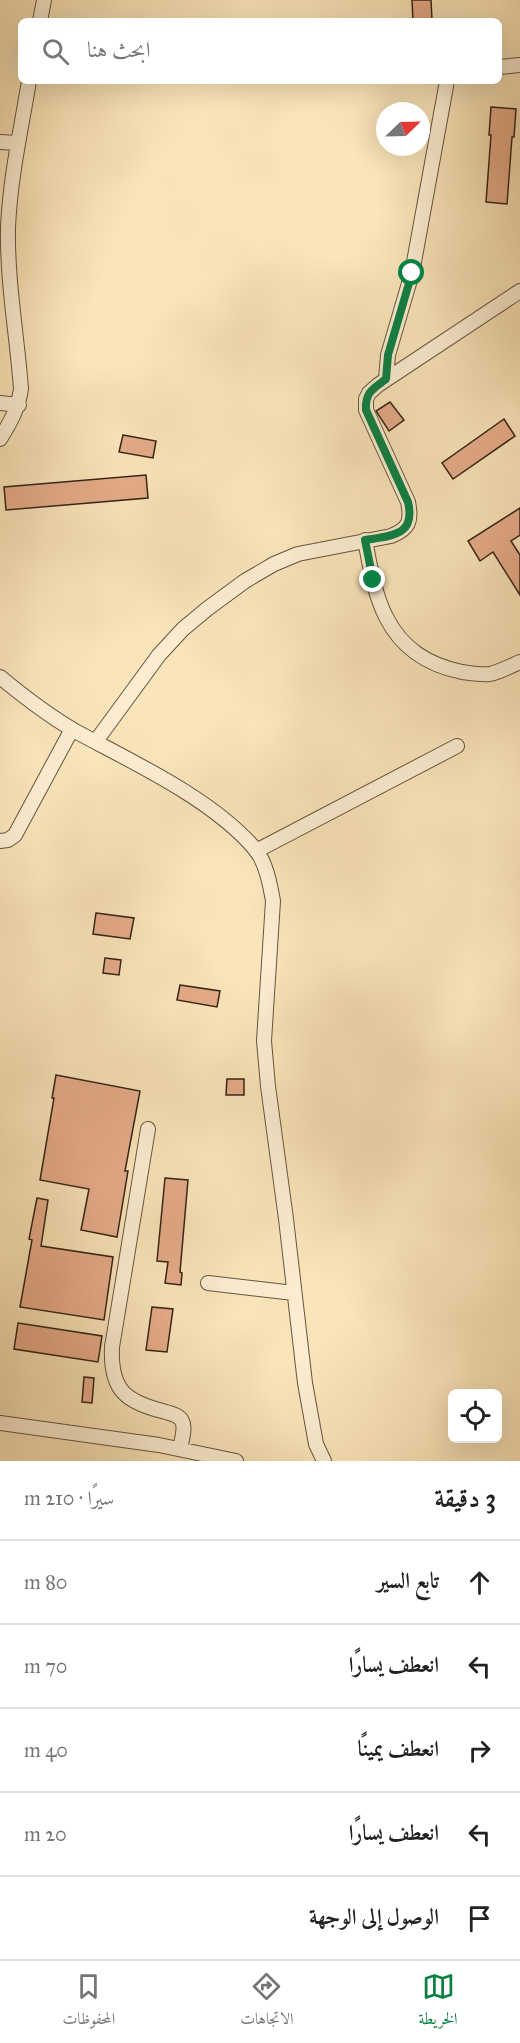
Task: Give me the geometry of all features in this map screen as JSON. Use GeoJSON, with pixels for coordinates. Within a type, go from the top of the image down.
{"type":"FeatureCollection","features":[{"type":"Feature","properties":{"kind":"street"},"geometry":{"type":"LineString","coordinates":[[41,18],[44,0]]}},
{"type":"Feature","properties":{"kind":"street"},"geometry":{"type":"LineString","coordinates":[[502,67],[520,65]]}},
{"type":"Feature","properties":{"kind":"street"},"geometry":{"type":"LineString","coordinates":[[0,439],[19,405],[21,389],[20,370],[4,275],[10,188],[28,84]]}},
{"type":"Feature","properties":{"kind":"street"},"geometry":{"type":"LineString","coordinates":[[386,379],[388,355],[412,273],[446,84]]}},
{"type":"Feature","properties":{"kind":"street"},"geometry":{"type":"LineString","coordinates":[[0,142],[18,143]]}},
{"type":"Feature","properties":{"kind":"street"},"geometry":{"type":"LineString","coordinates":[[96,741],[159,655],[183,629],[257,572],[298,554],[390,536],[401,532],[407,526],[411,514],[408,502],[366,410],[366,399],[369,393],[386,379],[431,352],[520,291]]}},
{"type":"Feature","properties":{"kind":"street"},"geometry":{"type":"LineString","coordinates":[[0,403],[19,405]]}},
{"type":"Feature","properties":{"kind":"street"},"geometry":{"type":"LineString","coordinates":[[365,540],[373,580],[385,615],[394,633],[408,648],[426,661],[467,673],[489,674],[520,662]]}},
{"type":"Feature","properties":{"kind":"street"},"geometry":{"type":"LineString","coordinates":[[0,677],[72,729],[185,792],[226,821],[256,850],[270,881],[273,901],[264,1041],[268,1086],[312,1425],[316,1444],[324,1461]]}},
{"type":"Feature","properties":{"kind":"street"},"geometry":{"type":"LineString","coordinates":[[0,841],[8,840],[15,835],[72,729]]}},
{"type":"Feature","properties":{"kind":"street"},"geometry":{"type":"LineString","coordinates":[[256,850],[458,746]]}},
{"type":"Feature","properties":{"kind":"street"},"geometry":{"type":"LineString","coordinates":[[148,1129],[112,1347],[111,1367],[115,1380],[129,1397],[144,1406],[176,1415],[181,1419],[184,1426],[180,1449]]}},
{"type":"Feature","properties":{"kind":"street"},"geometry":{"type":"LineString","coordinates":[[208,1283],[294,1293]]}},
{"type":"Feature","properties":{"kind":"street"},"geometry":{"type":"LineString","coordinates":[[0,1423],[180,1449],[236,1461]]}},
{"type":"Feature","properties":{"kind":"building"},"geometry":{"type":"Polygon","coordinates":[[[412,0],[431,0],[432,18],[413,18],[412,0]]]}},
{"type":"Feature","properties":{"kind":"building"},"geometry":{"type":"Polygon","coordinates":[[[491,107],[516,109],[507,204],[486,202],[491,107]]]}},
{"type":"Feature","properties":{"kind":"building"},"geometry":{"type":"Polygon","coordinates":[[[390,402],[404,420],[389,431],[376,411],[390,402]]]}},
{"type":"Feature","properties":{"kind":"building"},"geometry":{"type":"Polygon","coordinates":[[[504,419],[515,436],[453,479],[442,463],[504,419]]]}},
{"type":"Feature","properties":{"kind":"building"},"geometry":{"type":"Polygon","coordinates":[[[123,435],[156,441],[153,458],[119,452],[123,435]]]}},
{"type":"Feature","properties":{"kind":"building"},"geometry":{"type":"Polygon","coordinates":[[[146,475],[148,498],[6,510],[4,487],[146,475]]]}},
{"type":"Feature","properties":{"kind":"building"},"geometry":{"type":"Polygon","coordinates":[[[520,508],[520,535],[511,541],[520,555],[520,595],[493,552],[480,561],[468,541],[520,508]]]}},
{"type":"Feature","properties":{"kind":"building"},"geometry":{"type":"Polygon","coordinates":[[[96,913],[134,918],[130,939],[93,934],[96,913]]]}},
{"type":"Feature","properties":{"kind":"building"},"geometry":{"type":"Polygon","coordinates":[[[105,958],[121,960],[119,975],[103,973],[105,958]]]}},
{"type":"Feature","properties":{"kind":"building"},"geometry":{"type":"Polygon","coordinates":[[[180,985],[220,991],[217,1007],[177,1000],[180,985]]]}},
{"type":"Feature","properties":{"kind":"building"},"geometry":{"type":"Polygon","coordinates":[[[56,1075],[140,1091],[125,1171],[128,1171],[117,1237],[81,1230],[89,1189],[40,1180],[56,1075]]]}},
{"type":"Feature","properties":{"kind":"building"},"geometry":{"type":"Polygon","coordinates":[[[227,1079],[244,1079],[244,1095],[226,1095],[227,1079]]]}},
{"type":"Feature","properties":{"kind":"building"},"geometry":{"type":"Polygon","coordinates":[[[165,1178],[188,1180],[180,1272],[182,1273],[181,1285],[165,1283],[168,1262],[157,1261],[165,1178]]]}},
{"type":"Feature","properties":{"kind":"building"},"geometry":{"type":"Polygon","coordinates":[[[37,1198],[48,1200],[41,1246],[113,1257],[104,1320],[20,1307],[37,1198]]]}},
{"type":"Feature","properties":{"kind":"building"},"geometry":{"type":"Polygon","coordinates":[[[152,1307],[173,1309],[167,1352],[146,1350],[152,1307]]]}},
{"type":"Feature","properties":{"kind":"building"},"geometry":{"type":"Polygon","coordinates":[[[18,1323],[102,1336],[98,1362],[14,1349],[18,1323]]]}},
{"type":"Feature","properties":{"kind":"building"},"geometry":{"type":"Polygon","coordinates":[[[84,1377],[94,1378],[92,1403],[82,1402],[84,1377]]]}},
{"type":"Feature","properties":{"kind":"route"},"geometry":{"type":"LineString","coordinates":[[373,580],[365,540],[401,532],[407,526],[411,514],[408,502],[366,410],[366,399],[369,393],[386,379],[388,355],[412,273]]}}]}
